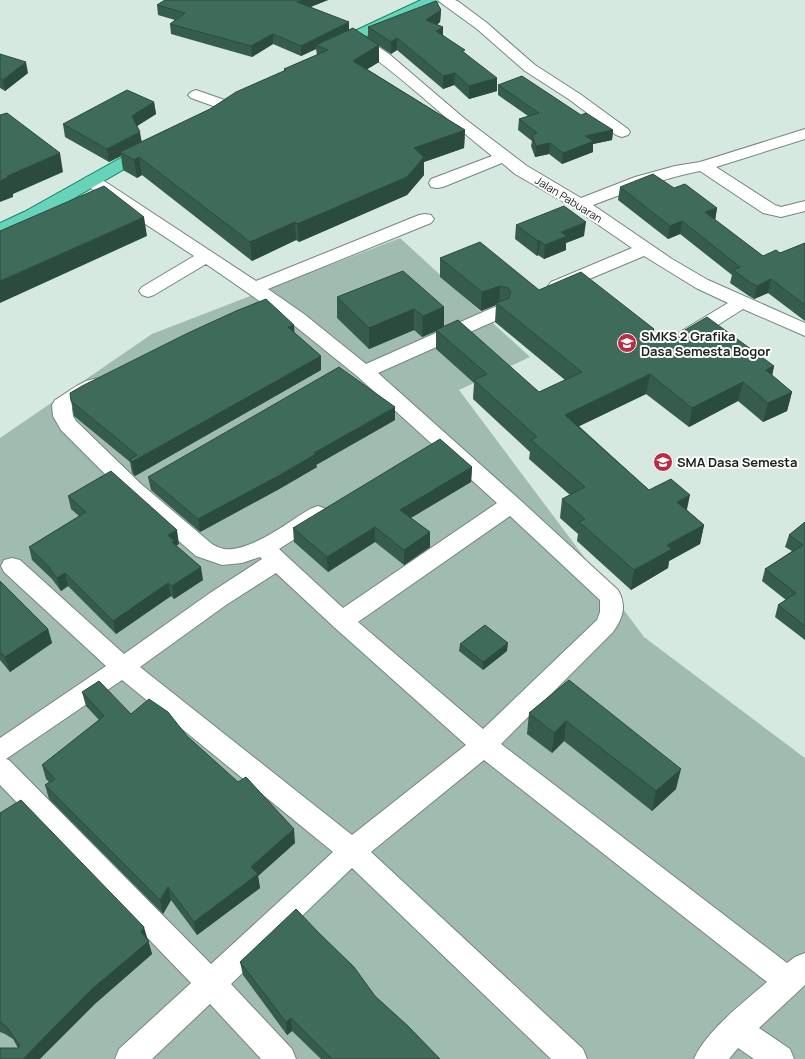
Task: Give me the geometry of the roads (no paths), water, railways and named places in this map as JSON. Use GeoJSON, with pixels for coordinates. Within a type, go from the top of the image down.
{"type":"FeatureCollection","features":[{"type":"Feature","properties":{"kind":"main road"},"geometry":{"type":"LineString","coordinates":[[320,54],[432,0]]}},
{"type":"Feature","properties":{"kind":"main road"},"geometry":{"type":"LineString","coordinates":[[212,118],[236,104]]}},
{"type":"Feature","properties":{"kind":"main road"},"geometry":{"type":"LineString","coordinates":[[0,229],[30,216],[128,159],[162,142]]}},
{"type":"Feature","properties":{"kind":"street"},"geometry":{"type":"LineString","coordinates":[[444,0],[454,5],[482,26],[530,68],[575,97],[622,132]]}},
{"type":"Feature","properties":{"kind":"street","name":"Jalan Pabuaran"},"geometry":{"type":"LineString","coordinates":[[353,37],[384,57],[459,122],[521,170],[580,204],[645,249],[702,284],[805,330]]}},
{"type":"Feature","properties":{"kind":"street"},"geometry":{"type":"LineString","coordinates":[[196,95],[236,104]]}},
{"type":"Feature","properties":{"kind":"street"},"geometry":{"type":"LineString","coordinates":[[580,204],[640,181],[675,171],[703,166],[805,134]]}},
{"type":"Feature","properties":{"kind":"street"},"geometry":{"type":"LineString","coordinates":[[437,183],[503,157]]}},
{"type":"Feature","properties":{"kind":"street"},"geometry":{"type":"LineString","coordinates":[[703,166],[769,209],[781,212],[805,206]]}},
{"type":"Feature","properties":{"kind":"street"},"geometry":{"type":"LineString","coordinates":[[92,181],[207,256],[297,318],[358,367],[433,444],[511,504],[610,596],[614,609],[610,620],[605,626],[484,745],[352,851],[212,984],[130,1059]]}},
{"type":"Feature","properties":{"kind":"street"},"geometry":{"type":"LineString","coordinates":[[254,288],[425,219]]}},
{"type":"Feature","properties":{"kind":"street"},"geometry":{"type":"LineString","coordinates":[[557,286],[645,249]]}},
{"type":"Feature","properties":{"kind":"street"},"geometry":{"type":"LineString","coordinates":[[148,291],[207,256]]}},
{"type":"Feature","properties":{"kind":"street"},"geometry":{"type":"LineString","coordinates":[[670,346],[742,302]]}},
{"type":"Feature","properties":{"kind":"street"},"geometry":{"type":"LineString","coordinates":[[252,311],[274,303]]}},
{"type":"Feature","properties":{"kind":"street"},"geometry":{"type":"LineString","coordinates":[[332,374],[358,367],[499,312]]}},
{"type":"Feature","properties":{"kind":"street"},"geometry":{"type":"LineString","coordinates":[[112,376],[78,394],[62,405],[63,416],[68,424],[133,489],[204,550],[222,557],[271,554],[342,621],[484,745],[796,973],[736,1029],[709,1059]]}},
{"type":"Feature","properties":{"kind":"street"},"geometry":{"type":"LineString","coordinates":[[133,489],[153,478]]}},
{"type":"Feature","properties":{"kind":"street"},"geometry":{"type":"LineString","coordinates":[[0,751],[123,667],[218,599],[271,554],[337,502]]}},
{"type":"Feature","properties":{"kind":"street"},"geometry":{"type":"LineString","coordinates":[[342,621],[511,504]]}},
{"type":"Feature","properties":{"kind":"street"},"geometry":{"type":"LineString","coordinates":[[12,566],[123,667],[352,851],[572,1059]]}},
{"type":"Feature","properties":{"kind":"street"},"geometry":{"type":"LineString","coordinates":[[0,768],[212,984],[281,1059]]}},
{"type":"Feature","properties":{"kind":"street"},"geometry":{"type":"LineString","coordinates":[[736,1029],[779,1059]]}},
{"type":"Feature","properties":{"kind":"place","name":"SMKS 2 Grafika Dasa Semesta Bogor"},"geometry":{"type":"Point","coordinates":[627,343]}},
{"type":"Feature","properties":{"kind":"place","name":"SMA Dasa Semesta"},"geometry":{"type":"Point","coordinates":[663,462]}}]}
